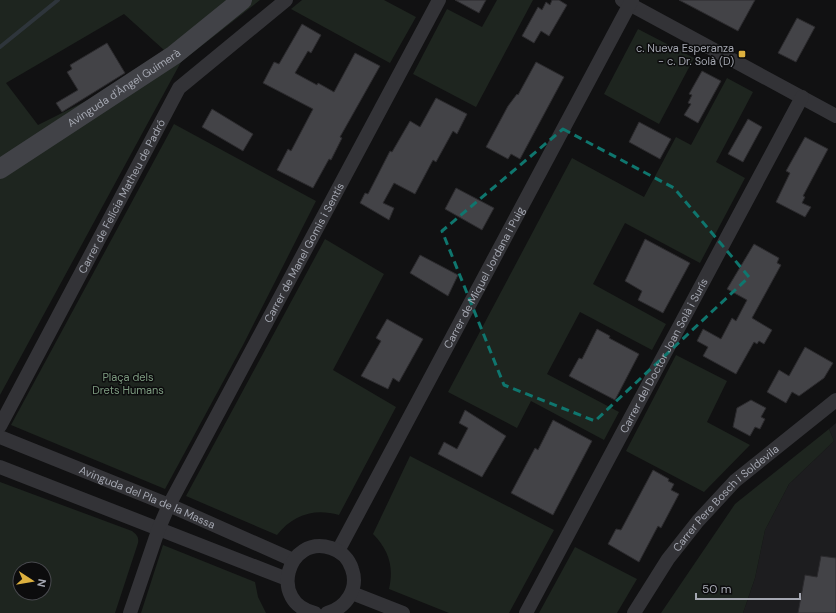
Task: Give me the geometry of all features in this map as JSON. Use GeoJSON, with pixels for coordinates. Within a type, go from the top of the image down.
{"type":"FeatureCollection","features":[{"type":"Feature","properties":{"kind":"street","name":"Avinguda d'Àngel Guimerà"},"geometry":{"type":"LineString","coordinates":[[0,168],[174,55],[242,0]]}},
{"type":"Feature","properties":{"kind":"street","name":"Carrer de Felícia Matheu de Padró"},"geometry":{"type":"LineString","coordinates":[[0,426],[179,88],[286,0]]}},
{"type":"Feature","properties":{"kind":"street","name":"Carrer de Manel Gomis i Sentís"},"geometry":{"type":"LineString","coordinates":[[130,613],[159,528],[170,505],[439,0]]}},
{"type":"Feature","properties":{"kind":"street"},"geometry":{"type":"LineString","coordinates":[[628,1],[836,116]]}},
{"type":"Feature","properties":{"kind":"street","name":"Carrer de Miquel Jordana i Puig"},"geometry":{"type":"LineString","coordinates":[[338,551],[628,1]]}},
{"type":"Feature","properties":{"kind":"street","name":"Carrer del Doctor Joan Solà i Surís"},"geometry":{"type":"LineString","coordinates":[[526,613],[802,97]]}},
{"type":"Feature","properties":{"kind":"street","name":"Carrer Pere Bosch i Soldevila"},"geometry":{"type":"LineString","coordinates":[[634,613],[668,559],[698,521],[735,481],[836,400]]}},
{"type":"Feature","properties":{"kind":"street","name":"Avinguda del Pla de la Massa"},"geometry":{"type":"LineString","coordinates":[[0,437],[170,505],[294,560]]}},
{"type":"Feature","properties":{"kind":"street","name":"Avinguda del Pla de la Massa"},"geometry":{"type":"LineString","coordinates":[[0,467],[287,579]]}},
{"type":"Feature","properties":{"kind":"street"},"geometry":{"type":"LineString","coordinates":[[309,612],[298,605],[292,598],[287,579],[289,569],[294,560],[305,550],[314,547],[329,547],[338,551],[347,559],[352,569],[354,581],[352,593],[349,599],[339,608],[327,613]]}},
{"type":"Feature","properties":{"kind":"street"},"geometry":{"type":"LineString","coordinates":[[352,593],[403,613]]}},
{"type":"Feature","properties":{"kind":"highlighted area"},"geometry":{"type":"Polygon","coordinates":[[[563,129],[674,188],[749,277],[595,421],[504,385],[442,231],[563,129]]]}},
{"type":"Feature","properties":{"kind":"shaded area"},"geometry":{"type":"Polygon","coordinates":[[[836,423],[836,613],[743,613],[755,578],[765,530],[789,484],[834,441],[829,429],[836,423]]]}},
{"type":"Feature","properties":{"kind":"green space"},"geometry":{"type":"Polygon","coordinates":[[[0,0],[260,0],[181,62],[0,395],[0,0]],[[124,14],[6,83],[38,125],[90,99],[164,50],[124,14]]]}},
{"type":"Feature","properties":{"kind":"green space"},"geometry":{"type":"Polygon","coordinates":[[[302,0],[384,0],[416,17],[390,63],[291,9],[302,0]]]}},
{"type":"Feature","properties":{"kind":"green space"},"geometry":{"type":"Polygon","coordinates":[[[497,0],[533,0],[476,107],[413,74],[447,9],[482,27],[497,0]]]}},
{"type":"Feature","properties":{"kind":"green space"},"geometry":{"type":"Polygon","coordinates":[[[638,29],[694,58],[659,124],[604,94],[638,29]]]}},
{"type":"Feature","properties":{"kind":"green space"},"geometry":{"type":"Polygon","coordinates":[[[727,78],[753,92],[716,162],[745,178],[700,263],[625,223],[593,284],[666,324],[652,350],[580,312],[547,374],[619,412],[604,440],[531,401],[517,428],[448,392],[572,158],[644,197],[676,137],[691,145],[727,78]]]}},
{"type":"Feature","properties":{"kind":"green space","name":"Plaça dels Drets Humans"},"geometry":{"type":"Polygon","coordinates":[[[174,124],[316,201],[243,345],[165,489],[11,425],[174,124]]]}},
{"type":"Feature","properties":{"kind":"green space"},"geometry":{"type":"Polygon","coordinates":[[[325,239],[384,274],[333,370],[396,407],[339,515],[321,512],[305,515],[290,522],[277,535],[186,496],[325,239]]]}},
{"type":"Feature","properties":{"kind":"green space"},"geometry":{"type":"Polygon","coordinates":[[[676,355],[727,381],[707,422],[750,445],[704,492],[626,451],[676,355]]]}},
{"type":"Feature","properties":{"kind":"green space"},"geometry":{"type":"Polygon","coordinates":[[[829,429],[834,441],[789,484],[765,530],[755,578],[743,613],[661,613],[735,504],[829,429]]]}},
{"type":"Feature","properties":{"kind":"green space"},"geometry":{"type":"Polygon","coordinates":[[[410,456],[554,530],[509,613],[449,613],[389,589],[391,573],[389,559],[383,546],[373,534],[410,456]]]}},
{"type":"Feature","properties":{"kind":"green space"},"geometry":{"type":"Polygon","coordinates":[[[0,482],[132,531],[137,536],[138,543],[115,613],[0,613],[0,482]]]}},
{"type":"Feature","properties":{"kind":"green space"},"geometry":{"type":"Polygon","coordinates":[[[163,545],[255,582],[258,597],[266,613],[141,613],[163,545]]]}},
{"type":"Feature","properties":{"kind":"green space"},"geometry":{"type":"Polygon","coordinates":[[[575,547],[637,579],[617,613],[539,613],[575,547]]]}},
{"type":"Feature","properties":{"kind":"building"},"geometry":{"type":"Polygon","coordinates":[[[455,0],[486,0],[479,13],[455,0]]]}},
{"type":"Feature","properties":{"kind":"building"},"geometry":{"type":"Polygon","coordinates":[[[552,0],[559,0],[567,5],[549,36],[541,31],[534,43],[522,36],[538,7],[542,10],[546,2],[550,5],[552,0]]]}},
{"type":"Feature","properties":{"kind":"building"},"geometry":{"type":"Polygon","coordinates":[[[679,0],[755,0],[738,31],[679,0]]]}},
{"type":"Feature","properties":{"kind":"building"},"geometry":{"type":"Polygon","coordinates":[[[797,18],[815,27],[796,62],[778,53],[797,18]]]}},
{"type":"Feature","properties":{"kind":"building"},"geometry":{"type":"Polygon","coordinates":[[[302,24],[321,35],[311,53],[308,51],[295,73],[317,85],[318,83],[334,92],[355,53],[380,66],[340,137],[342,138],[331,160],[329,159],[313,188],[277,170],[288,149],[291,151],[313,109],[263,83],[274,62],[279,64],[302,24]]]}},
{"type":"Feature","properties":{"kind":"building"},"geometry":{"type":"Polygon","coordinates":[[[107,43],[125,73],[62,112],[56,103],[78,90],[67,72],[72,69],[70,65],[107,43]]]}},
{"type":"Feature","properties":{"kind":"building"},"geometry":{"type":"Polygon","coordinates":[[[536,62],[564,77],[520,159],[511,154],[508,159],[486,147],[508,106],[517,94],[518,95],[536,62]]]}},
{"type":"Feature","properties":{"kind":"building"},"geometry":{"type":"Polygon","coordinates":[[[702,71],[721,81],[698,123],[684,115],[691,104],[688,103],[692,95],[689,94],[702,71]]]}},
{"type":"Feature","properties":{"kind":"building"},"geometry":{"type":"Polygon","coordinates":[[[436,98],[467,114],[457,134],[453,131],[436,162],[433,160],[415,194],[394,183],[383,203],[394,208],[389,220],[360,203],[365,193],[368,194],[390,151],[392,152],[410,121],[420,127],[436,98]]]}},
{"type":"Feature","properties":{"kind":"building"},"geometry":{"type":"Polygon","coordinates":[[[212,109],[253,134],[243,151],[202,127],[212,109]]]}},
{"type":"Feature","properties":{"kind":"building"},"geometry":{"type":"Polygon","coordinates":[[[748,119],[762,127],[743,162],[728,154],[748,119]]]}},
{"type":"Feature","properties":{"kind":"building"},"geometry":{"type":"Polygon","coordinates":[[[639,122],[671,139],[660,159],[629,142],[639,122]]]}},
{"type":"Feature","properties":{"kind":"building"},"geometry":{"type":"Polygon","coordinates":[[[805,137],[828,149],[803,196],[805,197],[802,203],[811,207],[805,217],[776,202],[790,173],[786,171],[805,137]]]}},
{"type":"Feature","properties":{"kind":"building"},"geometry":{"type":"Polygon","coordinates":[[[456,188],[494,208],[482,230],[445,209],[456,188]]]}},
{"type":"Feature","properties":{"kind":"building"},"geometry":{"type":"Polygon","coordinates":[[[645,239],[690,263],[663,313],[638,300],[642,291],[625,281],[645,239]]]}},
{"type":"Feature","properties":{"kind":"building"},"geometry":{"type":"Polygon","coordinates":[[[754,244],[779,258],[777,263],[781,265],[752,318],[772,330],[764,344],[759,341],[757,344],[754,342],[736,374],[703,356],[708,347],[697,341],[703,329],[721,339],[732,318],[736,321],[747,300],[727,289],[754,244]]]}},
{"type":"Feature","properties":{"kind":"building"},"geometry":{"type":"Polygon","coordinates":[[[420,255],[458,275],[448,296],[410,273],[420,255]]]}},
{"type":"Feature","properties":{"kind":"building"},"geometry":{"type":"Polygon","coordinates":[[[387,319],[423,339],[399,382],[393,378],[388,389],[361,376],[381,341],[376,338],[387,319]]]}},
{"type":"Feature","properties":{"kind":"building"},"geometry":{"type":"Polygon","coordinates":[[[597,329],[610,336],[609,338],[639,354],[615,400],[569,376],[579,358],[582,359],[597,329]]]}},
{"type":"Feature","properties":{"kind":"building"},"geometry":{"type":"Polygon","coordinates":[[[805,347],[833,363],[824,378],[799,396],[792,392],[786,403],[767,392],[779,370],[789,376],[805,347]]]}},
{"type":"Feature","properties":{"kind":"building"},"geometry":{"type":"Polygon","coordinates":[[[751,400],[766,408],[761,417],[765,419],[760,429],[755,427],[750,436],[733,427],[737,408],[751,400]]]}},
{"type":"Feature","properties":{"kind":"building"},"geometry":{"type":"Polygon","coordinates":[[[465,410],[506,436],[482,477],[438,454],[444,442],[457,449],[468,428],[459,423],[465,410]]]}},
{"type":"Feature","properties":{"kind":"building"},"geometry":{"type":"Polygon","coordinates":[[[553,420],[592,441],[553,515],[511,493],[535,448],[538,450],[553,420]]]}},
{"type":"Feature","properties":{"kind":"building"},"geometry":{"type":"Polygon","coordinates":[[[653,470],[669,479],[668,481],[674,484],[671,490],[679,494],[661,528],[658,526],[639,562],[608,544],[616,529],[621,530],[653,470]]]}},
{"type":"Feature","properties":{"kind":"building"},"geometry":{"type":"Polygon","coordinates":[[[821,556],[836,558],[836,613],[798,613],[805,575],[817,577],[821,556]]]}},
{"type":"Feature","properties":{"kind":"waterway"},"geometry":{"type":"LineString","coordinates":[[0,47],[58,0]]}},
{"type":"Feature","properties":{"kind":"place","name":"c. Nueva Esperanza - c. Dr. Solà (D)"},"geometry":{"type":"Point","coordinates":[742,54]}}]}
